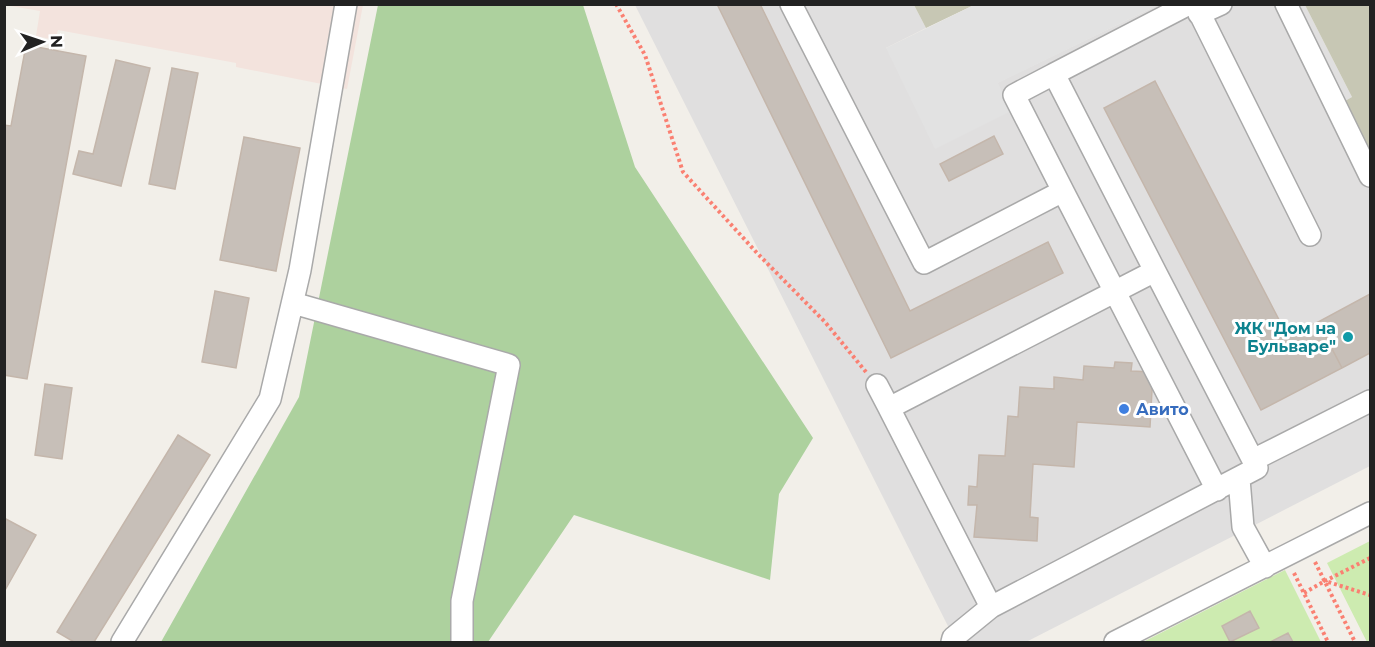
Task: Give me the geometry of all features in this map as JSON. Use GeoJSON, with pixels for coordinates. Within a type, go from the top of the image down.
{"type":"FeatureCollection","features":[{"type":"Feature","properties":{"kind":"street"},"geometry":{"type":"LineString","coordinates":[[122,642],[270,399],[293,303],[346,4]]}},
{"type":"Feature","properties":{"kind":"street"},"geometry":{"type":"LineString","coordinates":[[791,4],[924,263],[1064,191]]}},
{"type":"Feature","properties":{"kind":"street"},"geometry":{"type":"LineString","coordinates":[[1217,490],[1014,95],[1194,8],[1221,4]]}},
{"type":"Feature","properties":{"kind":"street"},"geometry":{"type":"LineString","coordinates":[[1286,4],[1371,176]]}},
{"type":"Feature","properties":{"kind":"street"},"geometry":{"type":"LineString","coordinates":[[1194,8],[1310,235]]}},
{"type":"Feature","properties":{"kind":"street"},"geometry":{"type":"LineString","coordinates":[[952,642],[953,638],[991,607],[1257,468],[1054,74]]}},
{"type":"Feature","properties":{"kind":"street"},"geometry":{"type":"LineString","coordinates":[[889,408],[1155,271]]}},
{"type":"Feature","properties":{"kind":"street"},"geometry":{"type":"LineString","coordinates":[[293,303],[509,365],[462,601],[462,642]]}},
{"type":"Feature","properties":{"kind":"street"},"geometry":{"type":"LineString","coordinates":[[877,385],[991,607]]}},
{"type":"Feature","properties":{"kind":"street"},"geometry":{"type":"LineString","coordinates":[[1253,460],[1371,401]]}},
{"type":"Feature","properties":{"kind":"street"},"geometry":{"type":"LineString","coordinates":[[1239,479],[1243,527],[1265,567]]}},
{"type":"Feature","properties":{"kind":"street"},"geometry":{"type":"LineString","coordinates":[[1114,642],[1307,548],[1371,513]]}},
{"type":"Feature","properties":{"kind":"path"},"geometry":{"type":"LineString","coordinates":[[616,4],[645,55],[683,172],[757,253],[825,322],[877,385]]}},
{"type":"Feature","properties":{"kind":"path"},"geometry":{"type":"LineString","coordinates":[[1307,548],[1355,642]]}},
{"type":"Feature","properties":{"kind":"path"},"geometry":{"type":"LineString","coordinates":[[1286,558],[1328,642]]}},
{"type":"Feature","properties":{"kind":"path"},"geometry":{"type":"LineString","coordinates":[[1304,593],[1371,558]]}},
{"type":"Feature","properties":{"kind":"path"},"geometry":{"type":"LineString","coordinates":[[1324,581],[1371,595]]}},
{"type":"Feature","properties":{"kind":"shaded area"},"geometry":{"type":"Polygon","coordinates":[[[5,5],[363,5],[347,89],[236,67],[236,63],[58,30],[55,40],[36,36],[40,11],[5,5]]]}},
{"type":"Feature","properties":{"kind":"shaded area"},"geometry":{"type":"Polygon","coordinates":[[[635,5],[914,5],[926,28],[886,48],[997,83],[1158,5],[1305,5],[1352,97],[1345,101],[1370,152],[1370,466],[1026,642],[956,642],[635,5]]]}},
{"type":"Feature","properties":{"kind":"shaded area"},"geometry":{"type":"Polygon","coordinates":[[[914,5],[974,5],[926,28],[914,5]]]}},
{"type":"Feature","properties":{"kind":"shaded area"},"geometry":{"type":"Polygon","coordinates":[[[974,5],[1158,5],[998,83],[1011,111],[935,149],[886,48],[974,5]]]}},
{"type":"Feature","properties":{"kind":"shaded area"},"geometry":{"type":"Polygon","coordinates":[[[1305,5],[1370,5],[1370,152],[1345,101],[1352,97],[1305,5]]]}},
{"type":"Feature","properties":{"kind":"green space"},"geometry":{"type":"Polygon","coordinates":[[[378,5],[583,5],[635,167],[813,438],[779,494],[770,580],[574,515],[488,642],[161,642],[299,397],[378,5]]]}},
{"type":"Feature","properties":{"kind":"green space"},"geometry":{"type":"Polygon","coordinates":[[[1370,541],[1370,642],[1367,642],[1327,563],[1370,541]]]}},
{"type":"Feature","properties":{"kind":"green space"},"geometry":{"type":"Polygon","coordinates":[[[1285,570],[1321,642],[1143,642],[1285,570]]]}},
{"type":"Feature","properties":{"kind":"building"},"geometry":{"type":"Polygon","coordinates":[[[717,4],[760,4],[910,311],[1048,242],[1063,273],[891,358],[717,4]]]}},
{"type":"Feature","properties":{"kind":"building"},"geometry":{"type":"Polygon","coordinates":[[[26,45],[86,56],[27,379],[4,375],[4,125],[11,126],[26,45]]]}},
{"type":"Feature","properties":{"kind":"building"},"geometry":{"type":"Polygon","coordinates":[[[116,60],[150,68],[121,186],[73,174],[79,151],[93,154],[116,60]]]}},
{"type":"Feature","properties":{"kind":"building"},"geometry":{"type":"Polygon","coordinates":[[[172,68],[198,73],[175,189],[149,184],[172,68]]]}},
{"type":"Feature","properties":{"kind":"building"},"geometry":{"type":"Polygon","coordinates":[[[1155,81],[1288,337],[1318,322],[1342,368],[1261,410],[1104,108],[1155,81]]]}},
{"type":"Feature","properties":{"kind":"building"},"geometry":{"type":"Polygon","coordinates":[[[994,136],[1003,154],[949,181],[940,164],[994,136]]]}},
{"type":"Feature","properties":{"kind":"building"},"geometry":{"type":"Polygon","coordinates":[[[244,137],[300,148],[276,271],[220,260],[244,137]]]}},
{"type":"Feature","properties":{"kind":"building"},"geometry":{"type":"Polygon","coordinates":[[[215,291],[249,298],[236,368],[202,362],[215,291]]]}},
{"type":"Feature","properties":{"kind":"building","name":"ЖК \"Дом на Бульваре\""},"geometry":{"type":"Polygon","coordinates":[[[1370,294],[1370,353],[1342,368],[1318,322],[1370,294]]]}},
{"type":"Feature","properties":{"kind":"building"},"geometry":{"type":"Polygon","coordinates":[[[1115,362],[1132,363],[1131,371],[1153,372],[1150,427],[1077,422],[1074,467],[1033,464],[1030,517],[1038,518],[1037,541],[974,537],[977,505],[968,505],[969,486],[977,487],[979,455],[1005,456],[1008,416],[1018,417],[1020,387],[1054,389],[1054,377],[1083,380],[1084,366],[1114,368],[1115,362]]]}},
{"type":"Feature","properties":{"kind":"building"},"geometry":{"type":"Polygon","coordinates":[[[45,384],[72,388],[62,459],[35,455],[45,384]]]}},
{"type":"Feature","properties":{"kind":"building"},"geometry":{"type":"Polygon","coordinates":[[[178,435],[210,455],[94,642],[74,642],[57,632],[178,435]]]}},
{"type":"Feature","properties":{"kind":"building"},"geometry":{"type":"Polygon","coordinates":[[[4,518],[36,535],[4,592],[4,518]]]}},
{"type":"Feature","properties":{"kind":"building"},"geometry":{"type":"Polygon","coordinates":[[[1250,611],[1259,628],[1230,642],[1222,626],[1250,611]]]}},
{"type":"Feature","properties":{"kind":"building"},"geometry":{"type":"Polygon","coordinates":[[[1288,633],[1293,642],[1270,642],[1288,633]]]}},
{"type":"Feature","properties":{"kind":"place","name":"ЖК \"Дом на Бульваре\""},"geometry":{"type":"Point","coordinates":[1348,337]}},
{"type":"Feature","properties":{"kind":"place","name":"Авито"},"geometry":{"type":"Point","coordinates":[1124,409]}}]}
